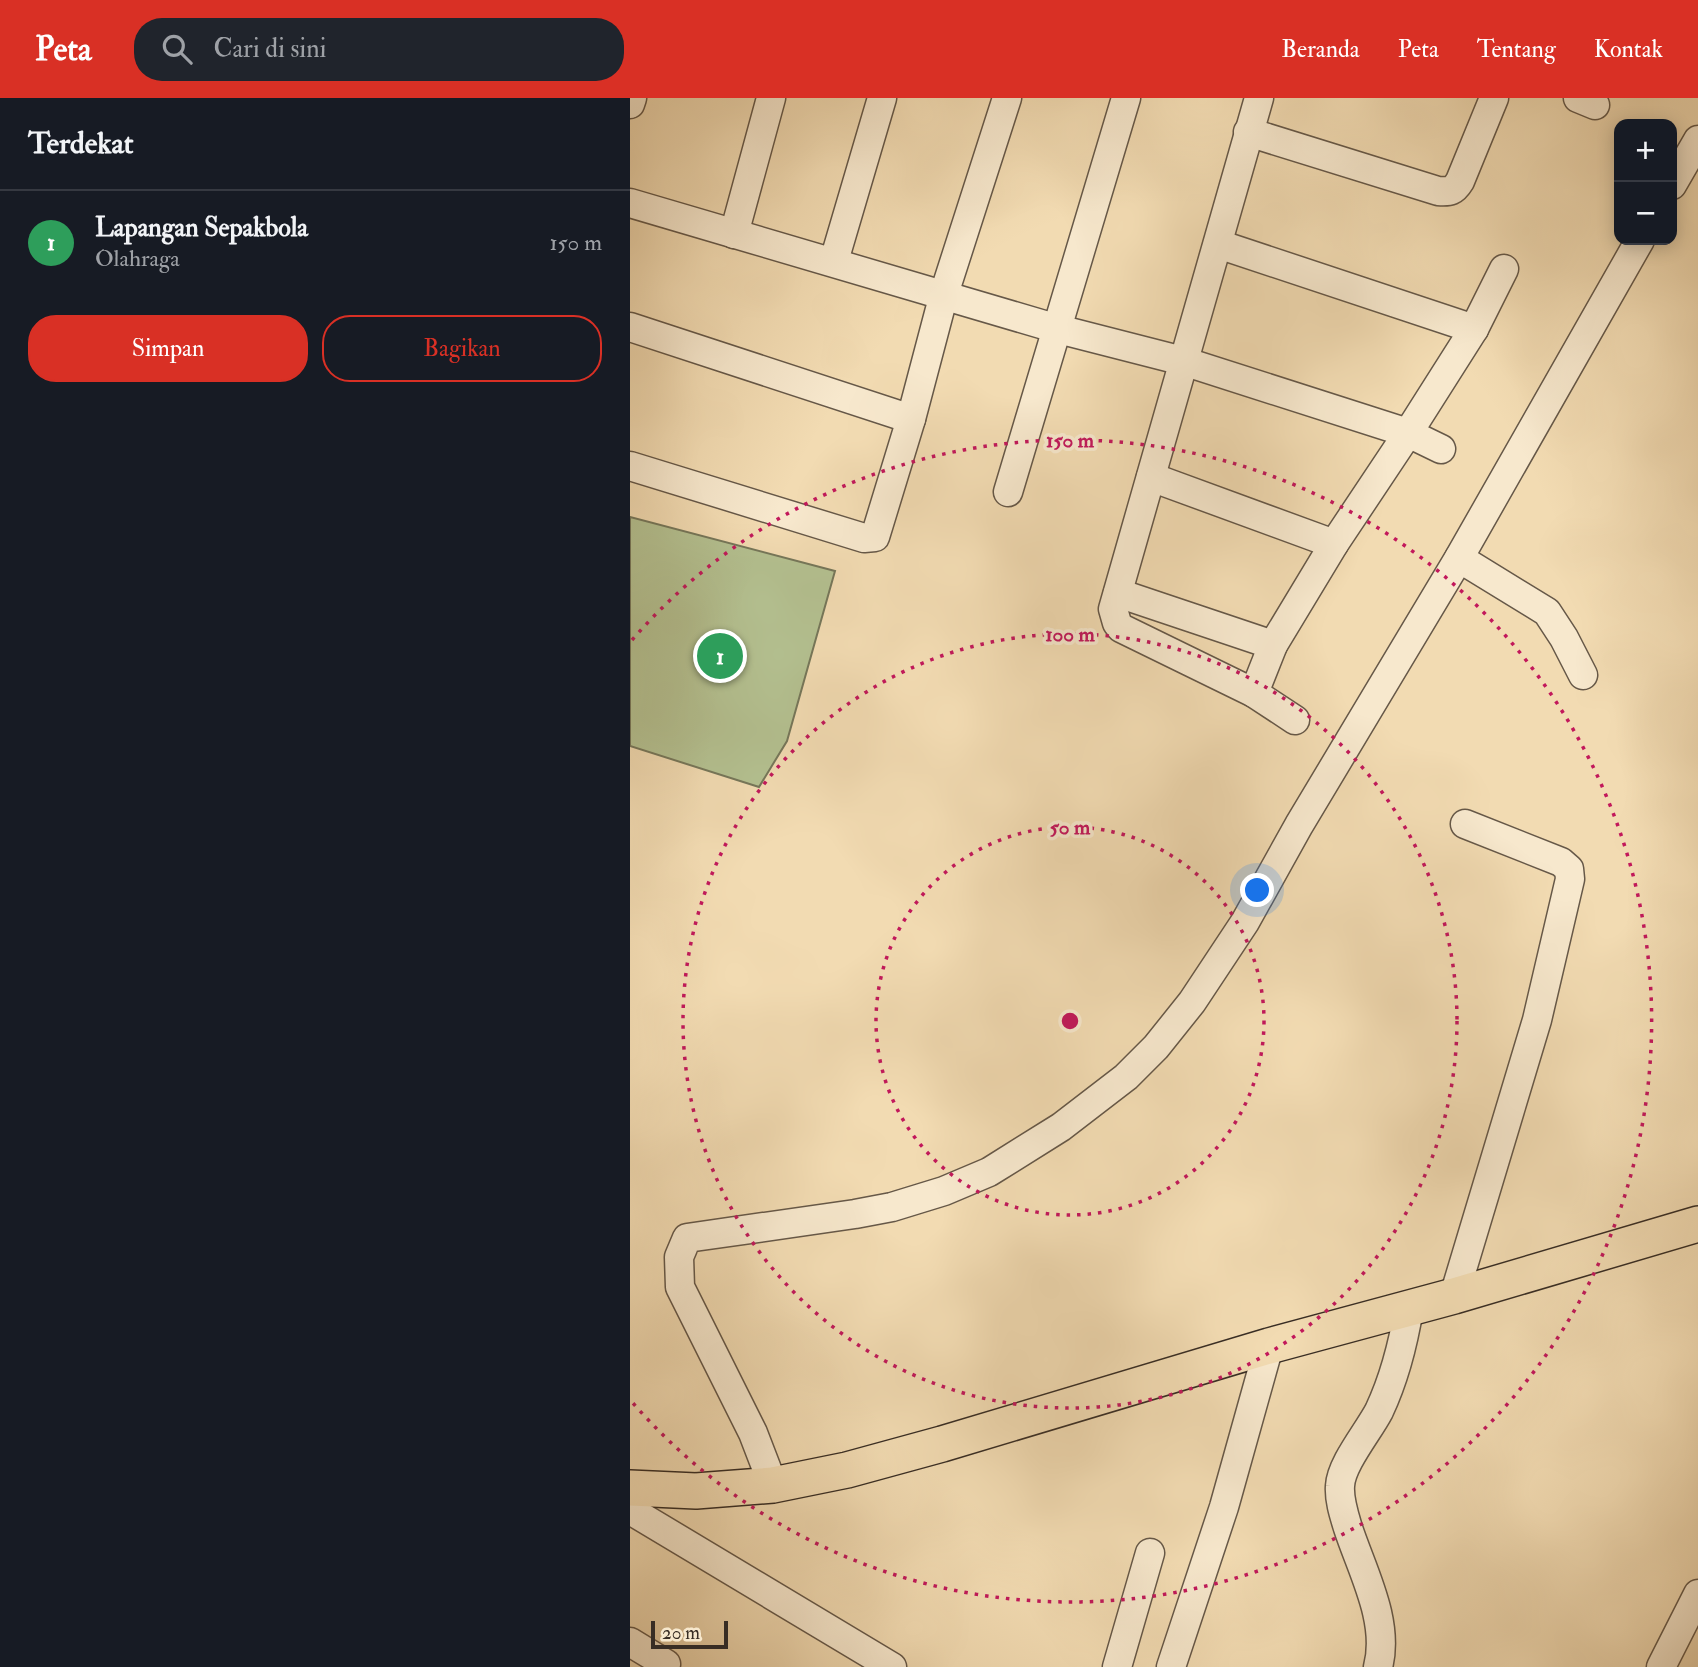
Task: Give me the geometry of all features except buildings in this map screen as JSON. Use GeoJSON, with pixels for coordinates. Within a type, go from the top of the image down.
{"type":"FeatureCollection","features":[{"type":"Feature","properties":{"kind":"main road"},"geometry":{"type":"LineString","coordinates":[[630,1488],[649,1491],[774,1485],[847,1470],[1698,1224]]}},
{"type":"Feature","properties":{"kind":"street"},"geometry":{"type":"LineString","coordinates":[[630,104],[632,98]]}},
{"type":"Feature","properties":{"kind":"street"},"geometry":{"type":"LineString","coordinates":[[734,233],[771,98]]}},
{"type":"Feature","properties":{"kind":"street"},"geometry":{"type":"LineString","coordinates":[[834,261],[882,98]]}},
{"type":"Feature","properties":{"kind":"street"},"geometry":{"type":"LineString","coordinates":[[630,466],[871,538],[876,534],[911,419],[944,294],[1007,98]]}},
{"type":"Feature","properties":{"kind":"street"},"geometry":{"type":"LineString","coordinates":[[1008,492],[1126,98]]}},
{"type":"Feature","properties":{"kind":"street"},"geometry":{"type":"LineString","coordinates":[[1259,98],[1113,609],[1121,628],[1254,693],[1295,720]]}},
{"type":"Feature","properties":{"kind":"street"},"geometry":{"type":"LineString","coordinates":[[1248,132],[1448,192],[1455,189],[1460,180],[1494,98]]}},
{"type":"Feature","properties":{"kind":"street"},"geometry":{"type":"LineString","coordinates":[[1674,182],[1698,140]]}},
{"type":"Feature","properties":{"kind":"street"},"geometry":{"type":"LineString","coordinates":[[630,203],[1058,329],[1183,361],[1408,433],[1441,449]]}},
{"type":"Feature","properties":{"kind":"street"},"geometry":{"type":"LineString","coordinates":[[1218,244],[1474,329]]}},
{"type":"Feature","properties":{"kind":"street"},"geometry":{"type":"LineString","coordinates":[[774,1485],[753,1433],[680,1287],[679,1257],[687,1238],[855,1214],[892,1207],[944,1191],[989,1171],[1061,1127],[1126,1077],[1156,1047],[1222,959],[1459,558],[1637,245]]}},
{"type":"Feature","properties":{"kind":"street"},"geometry":{"type":"LineString","coordinates":[[1254,693],[1273,645],[1334,544],[1474,329],[1504,270]]}},
{"type":"Feature","properties":{"kind":"street"},"geometry":{"type":"LineString","coordinates":[[630,327],[911,419]]}},
{"type":"Feature","properties":{"kind":"street"},"geometry":{"type":"LineString","coordinates":[[1151,477],[1334,544]]}},
{"type":"Feature","properties":{"kind":"street"},"geometry":{"type":"LineString","coordinates":[[1459,558],[1547,612],[1583,675]]}},
{"type":"Feature","properties":{"kind":"street"},"geometry":{"type":"LineString","coordinates":[[1118,593],[1273,645]]}},
{"type":"Feature","properties":{"kind":"street"},"geometry":{"type":"LineString","coordinates":[[1454,1296],[1537,1020],[1570,879],[1569,869],[1561,862],[1465,824]]}},
{"type":"Feature","properties":{"kind":"street"},"geometry":{"type":"LineString","coordinates":[[1378,1667],[1382,1654],[1377,1609],[1348,1525],[1339,1489],[1343,1470],[1371,1427],[1391,1383],[1403,1343],[1409,1308]]}},
{"type":"Feature","properties":{"kind":"street"},"geometry":{"type":"LineString","coordinates":[[1171,1667],[1224,1507],[1269,1346]]}},
{"type":"Feature","properties":{"kind":"street"},"geometry":{"type":"LineString","coordinates":[[630,1510],[892,1667]]}},
{"type":"Feature","properties":{"kind":"street"},"geometry":{"type":"LineString","coordinates":[[1117,1667],[1150,1553]]}},
{"type":"Feature","properties":{"kind":"street"},"geometry":{"type":"LineString","coordinates":[[1661,1667],[1698,1594]]}},
{"type":"Feature","properties":{"kind":"street"},"geometry":{"type":"LineString","coordinates":[[630,1642],[666,1664]]}},
{"type":"Feature","properties":{"kind":"green space"},"geometry":{"type":"Polygon","coordinates":[[[630,517],[835,571],[787,741],[759,787],[630,746],[630,517]]]}},
{"type":"Feature","properties":{"kind":"place","name":"Lapangan Sepakbola"},"geometry":{"type":"Point","coordinates":[720,656]}}]}
